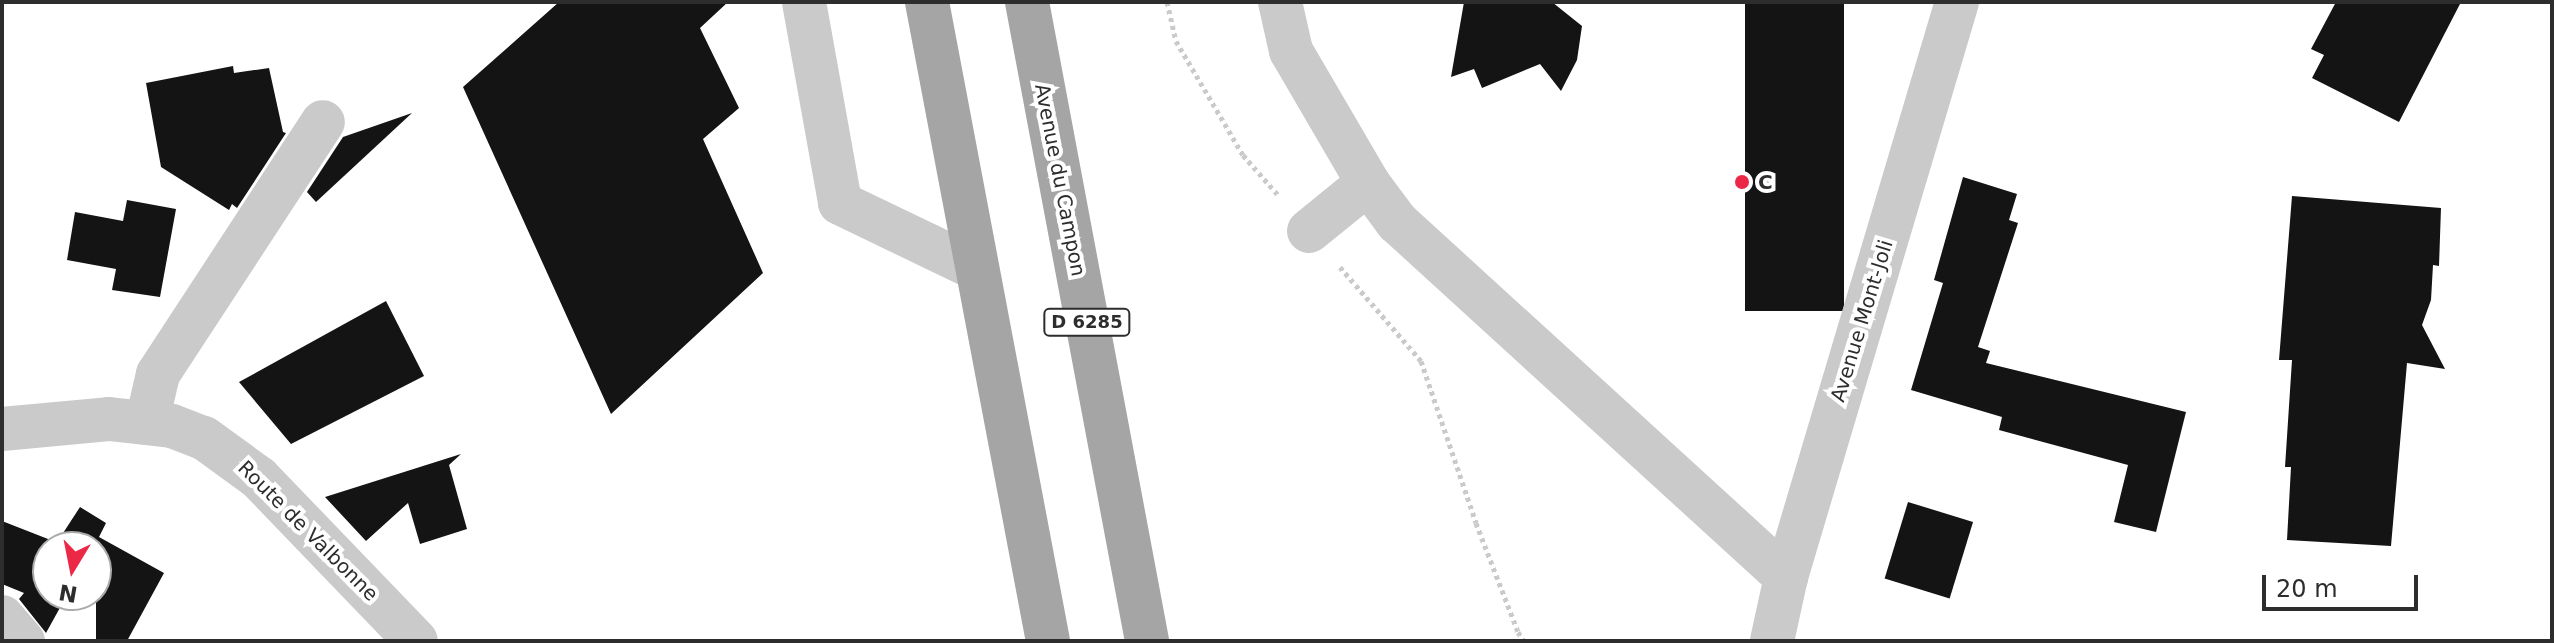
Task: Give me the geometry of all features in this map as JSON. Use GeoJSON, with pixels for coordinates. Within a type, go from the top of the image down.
{"type":"FeatureCollection","features":[{"type":"Feature","properties":{"kind":"main road"},"geometry":{"type":"LineString","coordinates":[[927,2],[1048,641]]}},
{"type":"Feature","properties":{"kind":"main road","name":"Avenue du Campon"},"geometry":{"type":"LineString","coordinates":[[1027,2],[1147,641]]}},
{"type":"Feature","properties":{"kind":"street"},"geometry":{"type":"LineString","coordinates":[[804,2],[840,203],[977,269]]}},
{"type":"Feature","properties":{"kind":"street"},"geometry":{"type":"LineString","coordinates":[[1280,2],[1291,51],[1368,183],[1397,222],[1786,577]]}},
{"type":"Feature","properties":{"kind":"street","name":"Avenue Mont-Joli"},"geometry":{"type":"LineString","coordinates":[[1772,641],[1786,577],[1957,2]]}},
{"type":"Feature","properties":{"kind":"street"},"geometry":{"type":"LineString","coordinates":[[147,422],[158,374],[323,122]]}},
{"type":"Feature","properties":{"kind":"street"},"geometry":{"type":"LineString","coordinates":[[1309,231],[1368,183]]}},
{"type":"Feature","properties":{"kind":"street","name":"Route de Valbonne"},"geometry":{"type":"LineString","coordinates":[[2,429],[109,419],[147,422],[204,438],[259,478],[416,641]]}},
{"type":"Feature","properties":{"kind":"street"},"geometry":{"type":"LineString","coordinates":[[2,617],[23,641]]}},
{"type":"Feature","properties":{"kind":"path"},"geometry":{"type":"LineString","coordinates":[[1167,2],[1176,41],[1243,155],[1421,361],[1476,523],[1524,641]]}},
{"type":"Feature","properties":{"kind":"building"},"geometry":{"type":"Polygon","coordinates":[[[559,2],[728,2],[700,28],[739,108],[703,139],[763,273],[611,414],[463,87],[559,2]]]}},
{"type":"Feature","properties":{"kind":"building"},"geometry":{"type":"Polygon","coordinates":[[[1464,2],[1552,2],[1582,26],[1577,60],[1561,91],[1540,64],[1482,88],[1474,69],[1451,77],[1464,2]]]}},
{"type":"Feature","properties":{"kind":"building"},"geometry":{"type":"Polygon","coordinates":[[[1745,2],[1844,2],[1844,311],[1745,311],[1745,2]]]}},
{"type":"Feature","properties":{"kind":"building"},"geometry":{"type":"Polygon","coordinates":[[[2336,2],[2461,2],[2399,122],[2312,78],[2324,55],[2311,49],[2336,2]]]}},
{"type":"Feature","properties":{"kind":"building"},"geometry":{"type":"Polygon","coordinates":[[[233,66],[234,73],[269,68],[283,132],[286,133],[237,208],[232,204],[229,210],[161,167],[146,83],[233,66]]]}},
{"type":"Feature","properties":{"kind":"building"},"geometry":{"type":"Polygon","coordinates":[[[412,113],[316,202],[307,192],[343,137],[412,113]]]}},
{"type":"Feature","properties":{"kind":"building"},"geometry":{"type":"Polygon","coordinates":[[[1963,177],[2017,194],[2009,220],[2018,223],[1978,347],[1990,351],[1986,363],[2186,412],[2156,532],[2114,522],[2128,465],[1999,430],[2002,417],[1911,390],[1943,283],[1934,280],[1963,177]]]}},
{"type":"Feature","properties":{"kind":"building"},"geometry":{"type":"Polygon","coordinates":[[[2292,196],[2441,208],[2439,266],[2433,265],[2431,300],[2422,325],[2445,369],[2407,363],[2391,546],[2287,540],[2291,467],[2285,467],[2292,360],[2279,360],[2292,196]]]}},
{"type":"Feature","properties":{"kind":"building"},"geometry":{"type":"Polygon","coordinates":[[[127,200],[176,209],[160,297],[112,290],[116,269],[67,260],[75,212],[123,221],[127,200]]]}},
{"type":"Feature","properties":{"kind":"building"},"geometry":{"type":"Polygon","coordinates":[[[386,301],[424,376],[291,444],[239,382],[386,301]]]}},
{"type":"Feature","properties":{"kind":"building"},"geometry":{"type":"Polygon","coordinates":[[[461,454],[449,465],[467,529],[420,544],[408,503],[366,541],[325,497],[461,454]]]}},
{"type":"Feature","properties":{"kind":"building"},"geometry":{"type":"Polygon","coordinates":[[[1908,502],[1973,522],[1950,598],[1885,579],[1908,502]]]}},
{"type":"Feature","properties":{"kind":"building"},"geometry":{"type":"Polygon","coordinates":[[[80,507],[106,523],[102,531],[64,531],[80,507]]]}},
{"type":"Feature","properties":{"kind":"building"},"geometry":{"type":"Polygon","coordinates":[[[2,521],[32,533],[32,611],[58,611],[46,633],[19,599],[24,593],[2,584],[2,521]]]}},
{"type":"Feature","properties":{"kind":"building"},"geometry":{"type":"Polygon","coordinates":[[[112,544],[164,573],[127,641],[96,641],[96,611],[112,611],[112,544]]]}},
{"type":"Feature","properties":{"kind":"place","name":"C"},"geometry":{"type":"Point","coordinates":[1742,182]}}]}
